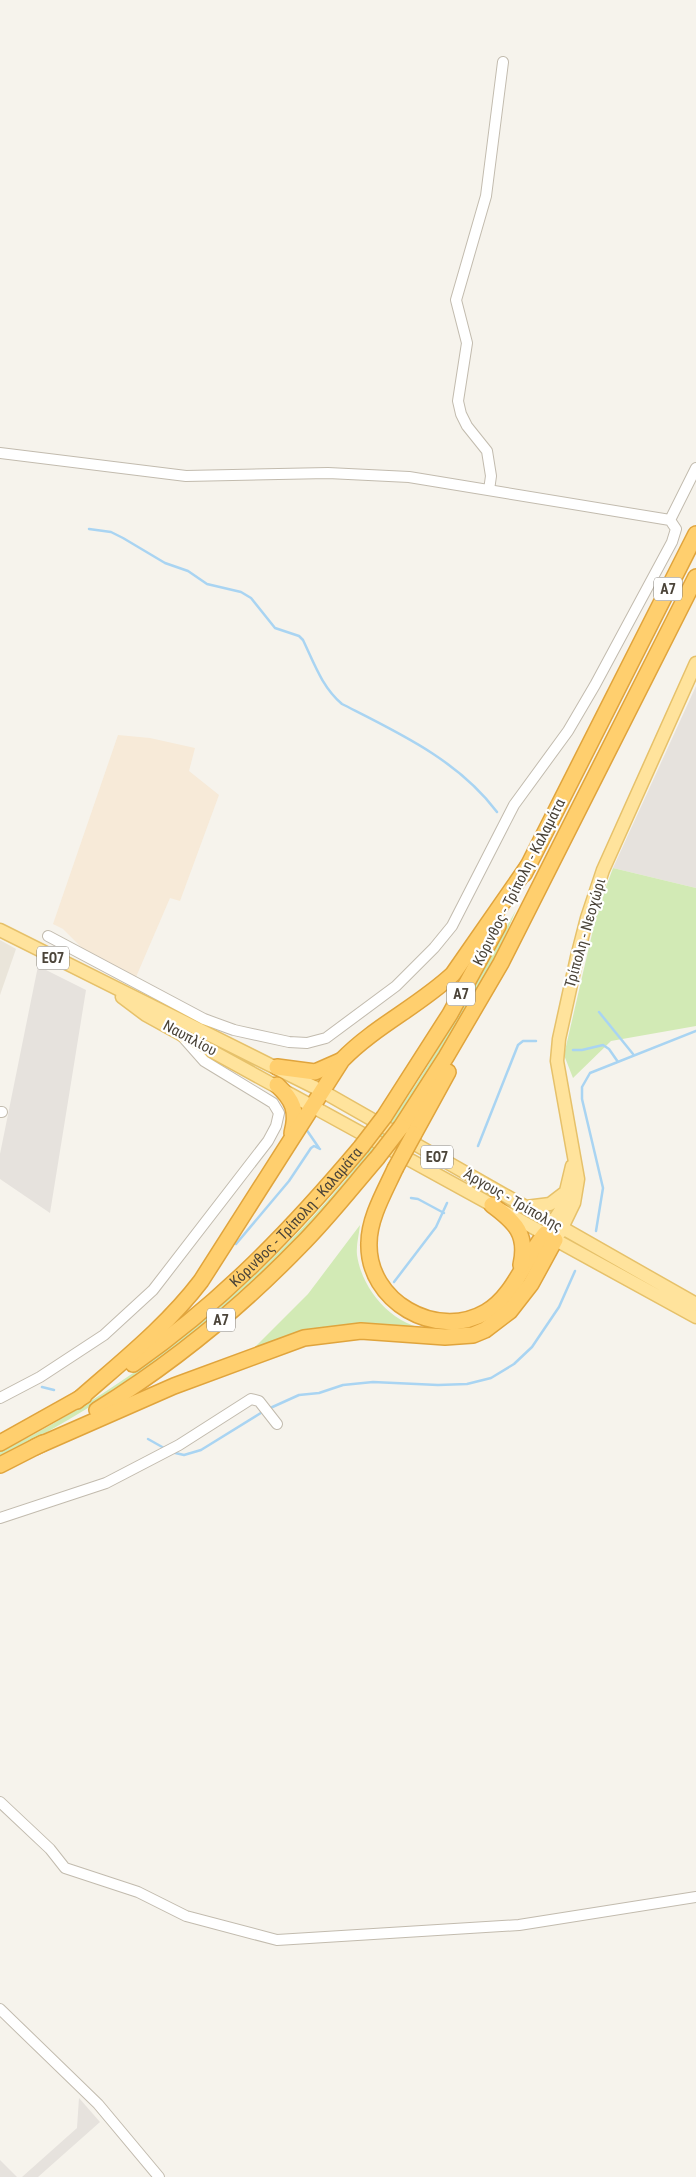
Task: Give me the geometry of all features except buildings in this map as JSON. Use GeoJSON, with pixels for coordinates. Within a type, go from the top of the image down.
{"type":"FeatureCollection","features":[{"type":"Feature","properties":{"kind":"highway","name":"Κόρινθος - Τρίπολη - Καλαμάτα"},"geometry":{"type":"LineString","coordinates":[[0,1443],[77,1401],[173,1335],[224,1293],[287,1232],[361,1147],[384,1117],[450,1014],[484,954],[696,534]]}},
{"type":"Feature","properties":{"kind":"highway","name":"Κόρινθος - Τρίπολη - Καλαμάτα"},"geometry":{"type":"LineString","coordinates":[[0,1464],[35,1447],[121,1395],[214,1327],[301,1246],[377,1158],[407,1130],[436,1074],[501,963],[696,577]]}},
{"type":"Feature","properties":{"kind":"highway"},"geometry":{"type":"LineString","coordinates":[[77,1401],[153,1335],[182,1306],[201,1281],[342,1060],[359,1042],[439,987],[453,974],[528,866]]}},
{"type":"Feature","properties":{"kind":"highway"},"geometry":{"type":"LineString","coordinates":[[277,1067],[315,1072],[342,1060]]}},
{"type":"Feature","properties":{"kind":"highway"},"geometry":{"type":"LineString","coordinates":[[277,1086],[289,1097],[295,1108],[296,1115],[291,1139]]}},
{"type":"Feature","properties":{"kind":"highway"},"geometry":{"type":"LineString","coordinates":[[407,1130],[396,1169],[374,1220],[368,1244],[374,1274],[386,1294],[396,1303],[431,1320],[442,1322],[465,1320],[485,1313],[500,1301],[520,1270],[554,1231]]}},
{"type":"Feature","properties":{"kind":"highway"},"geometry":{"type":"LineString","coordinates":[[492,1205],[510,1219],[519,1231],[524,1247],[520,1270]]}},
{"type":"Feature","properties":{"kind":"highway"},"geometry":{"type":"LineString","coordinates":[[35,1447],[174,1386],[304,1338],[361,1331],[445,1337],[473,1335],[485,1330],[510,1311],[530,1284],[554,1231]]}},
{"type":"Feature","properties":{"kind":"main road","name":"Τρίπολη - Νεοχώρι"},"geometry":{"type":"LineString","coordinates":[[554,1231],[572,1209],[578,1179],[557,1061],[559,1039],[577,957],[587,918],[603,870],[696,663]]}},
{"type":"Feature","properties":{"kind":"main road","name":"Ναυπλίου"},"geometry":{"type":"LineString","coordinates":[[0,930],[107,985],[277,1067]]}},
{"type":"Feature","properties":{"kind":"main road","name":"Ναυπλίου"},"geometry":{"type":"LineString","coordinates":[[107,985],[137,1010],[277,1086]]}},
{"type":"Feature","properties":{"kind":"main road","name":"Άργους - Τρίπολης"},"geometry":{"type":"LineString","coordinates":[[277,1067],[526,1207],[554,1231],[696,1317]]}},
{"type":"Feature","properties":{"kind":"main road","name":"Άργους - Τρίπολης"},"geometry":{"type":"LineString","coordinates":[[277,1086],[492,1205],[554,1231],[696,1304]]}},
{"type":"Feature","properties":{"kind":"main road","name":"Τρίπολη - Νεοχώρι"},"geometry":{"type":"LineString","coordinates":[[554,1231],[567,1191],[574,1160]]}},
{"type":"Feature","properties":{"kind":"main road"},"geometry":{"type":"LineString","coordinates":[[526,1207],[550,1204],[567,1191]]}},
{"type":"Feature","properties":{"kind":"street"},"geometry":{"type":"LineString","coordinates":[[489,490],[491,476],[487,451],[464,420],[458,401],[467,343],[456,300],[486,196],[503,62]]}},
{"type":"Feature","properties":{"kind":"street"},"geometry":{"type":"LineString","coordinates":[[0,453],[186,476],[366,474],[409,477],[670,520],[675,526],[675,534],[568,731],[514,805],[452,926],[434,948],[396,986],[326,1038],[307,1043],[289,1042],[234,1030],[204,1019],[48,936]]}},
{"type":"Feature","properties":{"kind":"street"},"geometry":{"type":"LineString","coordinates":[[670,520],[696,468]]}},
{"type":"Feature","properties":{"kind":"street"},"geometry":{"type":"LineString","coordinates":[[0,1398],[40,1377],[104,1335],[153,1290],[268,1141],[276,1126],[279,1113],[273,1103],[204,1061],[192,1051],[179,1032]]}},
{"type":"Feature","properties":{"kind":"street"},"geometry":{"type":"LineString","coordinates":[[0,1518],[106,1483],[164,1454],[251,1400],[259,1401],[277,1424]]}},
{"type":"Feature","properties":{"kind":"street"},"geometry":{"type":"LineString","coordinates":[[0,1802],[50,1849],[65,1868],[138,1892],[186,1916],[276,1940],[301,1940],[519,1925],[696,1897]]}},
{"type":"Feature","properties":{"kind":"street"},"geometry":{"type":"LineString","coordinates":[[0,2009],[98,2104],[159,2177]]}},
{"type":"Feature","properties":{"kind":"shaded area"},"geometry":{"type":"Polygon","coordinates":[[[696,686],[696,888],[613,868],[696,686]]]}},
{"type":"Feature","properties":{"kind":"shaded area"},"geometry":{"type":"Polygon","coordinates":[[[118,735],[150,738],[195,748],[189,771],[219,795],[180,901],[170,898],[136,977],[84,950],[63,929],[53,924],[118,735]]]}},
{"type":"Feature","properties":{"kind":"shaded area"},"geometry":{"type":"Polygon","coordinates":[[[0,940],[16,949],[0,995],[0,940]]]}},
{"type":"Feature","properties":{"kind":"shaded area"},"geometry":{"type":"Polygon","coordinates":[[[38,966],[86,990],[50,1213],[0,1179],[0,1154],[38,966]]]}},
{"type":"Feature","properties":{"kind":"shaded area"},"geometry":{"type":"Polygon","coordinates":[[[79,2098],[100,2122],[38,2177],[22,2177],[77,2128],[79,2098]]]}},
{"type":"Feature","properties":{"kind":"shaded area"},"geometry":{"type":"Polygon","coordinates":[[[0,2160],[17,2177],[0,2177],[0,2160]]]}},
{"type":"Feature","properties":{"kind":"green space"},"geometry":{"type":"Polygon","coordinates":[[[613,868],[696,888],[696,1026],[611,1041],[573,1078],[564,1055],[598,908],[613,868]]]}},
{"type":"Feature","properties":{"kind":"green space"},"geometry":{"type":"Polygon","coordinates":[[[516,910],[478,990],[409,1103],[354,1175],[312,1224],[266,1271],[166,1355],[113,1392],[57,1426],[0,1457],[0,1452],[57,1421],[112,1387],[165,1350],[216,1310],[264,1267],[309,1221],[352,1172],[409,1096],[457,1017],[516,910]]]}},
{"type":"Feature","properties":{"kind":"green space"},"geometry":{"type":"Polygon","coordinates":[[[360,1225],[357,1255],[361,1271],[377,1299],[402,1321],[417,1327],[433,1330],[379,1330],[247,1355],[308,1294],[360,1225]]]}},
{"type":"Feature","properties":{"kind":"green space"},"geometry":{"type":"Polygon","coordinates":[[[505,1310],[471,1330],[435,1330],[450,1329],[471,1323],[505,1310]]]}},
{"type":"Feature","properties":{"kind":"waterway"},"geometry":{"type":"LineString","coordinates":[[89,529],[111,532],[165,563],[188,571],[207,584],[241,592],[251,598],[275,628],[299,636],[303,640],[324,682],[342,704],[426,749],[464,777],[497,812]]}},
{"type":"Feature","properties":{"kind":"waterway"},"geometry":{"type":"LineString","coordinates":[[599,1012],[633,1054]]}},
{"type":"Feature","properties":{"kind":"waterway"},"geometry":{"type":"LineString","coordinates":[[596,1231],[603,1188],[582,1099],[582,1087],[590,1073],[696,1031]]}},
{"type":"Feature","properties":{"kind":"waterway"},"geometry":{"type":"LineString","coordinates":[[478,1146],[518,1045],[523,1041],[536,1041]]}},
{"type":"Feature","properties":{"kind":"waterway"},"geometry":{"type":"LineString","coordinates":[[573,1050],[603,1045],[609,1049],[618,1062]]}},
{"type":"Feature","properties":{"kind":"waterway"},"geometry":{"type":"LineString","coordinates":[[306,1129],[319,1148]]}},
{"type":"Feature","properties":{"kind":"waterway"},"geometry":{"type":"LineString","coordinates":[[236,1244],[289,1181],[311,1148],[314,1146],[320,1149]]}},
{"type":"Feature","properties":{"kind":"waterway"},"geometry":{"type":"LineString","coordinates":[[411,1198],[418,1199],[444,1213]]}},
{"type":"Feature","properties":{"kind":"waterway"},"geometry":{"type":"LineString","coordinates":[[394,1282],[436,1227],[447,1203]]}},
{"type":"Feature","properties":{"kind":"waterway"},"geometry":{"type":"LineString","coordinates":[[268,1409],[299,1395],[319,1393],[343,1385],[373,1382],[438,1385],[467,1384],[491,1378],[514,1364],[532,1347],[559,1307],[575,1271]]}},
{"type":"Feature","properties":{"kind":"waterway"},"geometry":{"type":"LineString","coordinates":[[42,1387],[54,1390]]}},
{"type":"Feature","properties":{"kind":"waterway"},"geometry":{"type":"LineString","coordinates":[[171,1452],[184,1455],[201,1450],[264,1411]]}},
{"type":"Feature","properties":{"kind":"waterway"},"geometry":{"type":"LineString","coordinates":[[148,1439],[164,1448]]}}]}
